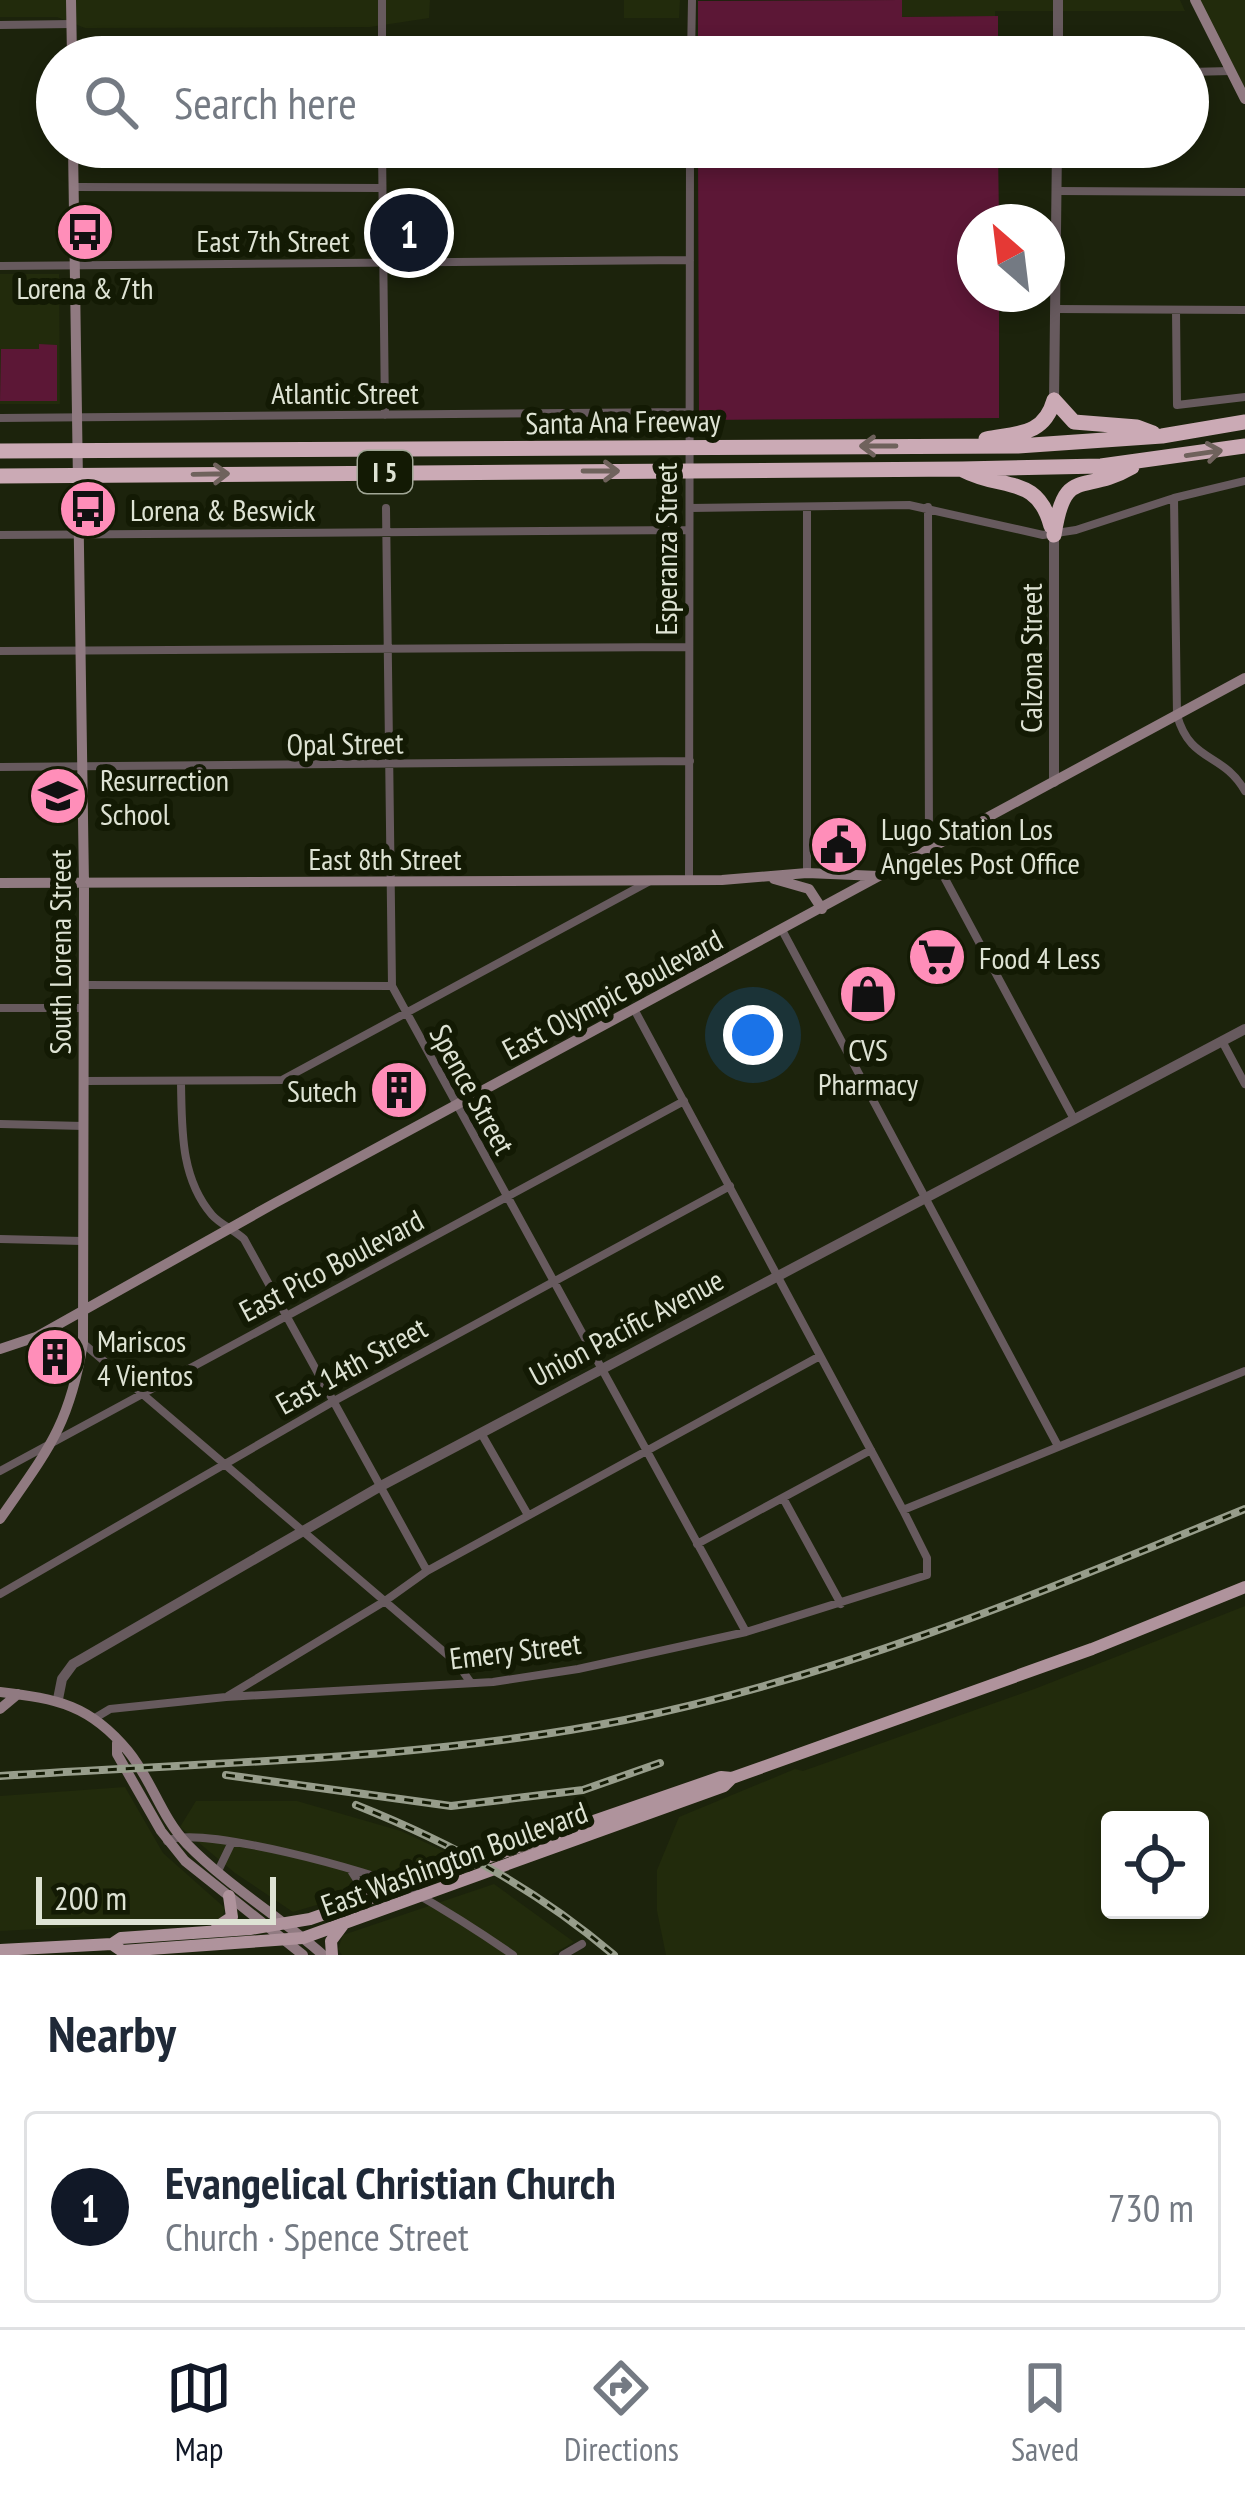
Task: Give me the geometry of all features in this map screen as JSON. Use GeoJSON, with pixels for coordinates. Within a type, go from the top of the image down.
{"type":"FeatureCollection","features":[{"type":"Feature","properties":{"kind":"highway"},"geometry":{"type":"LineString","coordinates":[[953,446],[1039,428],[1054,400],[1074,422],[1137,427],[1162,436]]}},
{"type":"Feature","properties":{"kind":"highway","name":"Santa Ana Freeway"},"geometry":{"type":"LineString","coordinates":[[0,452],[953,446],[1162,436],[1245,422]]}},
{"type":"Feature","properties":{"kind":"highway","name":"Santa Ana Freeway"},"geometry":{"type":"LineString","coordinates":[[0,476],[962,469],[1139,462],[1245,446]]}},
{"type":"Feature","properties":{"kind":"highway"},"geometry":{"type":"LineString","coordinates":[[1054,535],[1060,500],[1067,490],[1114,477],[1139,462]]}},
{"type":"Feature","properties":{"kind":"highway"},"geometry":{"type":"LineString","coordinates":[[962,469],[983,481],[1033,491],[1046,508],[1054,535]]}},
{"type":"Feature","properties":{"kind":"main road"},"geometry":{"type":"LineString","coordinates":[[71,0],[72,36]]}},
{"type":"Feature","properties":{"kind":"main road"},"geometry":{"type":"LineString","coordinates":[[1195,0],[1245,99]]}},
{"type":"Feature","properties":{"kind":"main road","name":"South Lorena Street"},"geometry":{"type":"LineString","coordinates":[[0,1519],[55,1441],[76,1386],[83,1343],[84,884],[74,168]]}},
{"type":"Feature","properties":{"kind":"main road","name":"East Olympic Boulevard"},"geometry":{"type":"LineString","coordinates":[[4,1350],[1245,678]]}},
{"type":"Feature","properties":{"kind":"main road","name":"East 8th Street"},"geometry":{"type":"LineString","coordinates":[[0,883],[770,879],[807,873],[880,877]]}},
{"type":"Feature","properties":{"kind":"main road","name":"East 8th Street"},"geometry":{"type":"LineString","coordinates":[[770,879],[808,889],[821,909]]}},
{"type":"Feature","properties":{"kind":"main road","name":"East Washington Boulevard"},"geometry":{"type":"LineString","coordinates":[[112,1944],[122,1951],[303,1938],[721,1777],[733,1778],[1072,1656],[1245,1587]]}},
{"type":"Feature","properties":{"kind":"main road"},"geometry":{"type":"LineString","coordinates":[[0,1692],[58,1699],[95,1718],[127,1748],[184,1861],[303,1955]]}},
{"type":"Feature","properties":{"kind":"main road"},"geometry":{"type":"LineString","coordinates":[[0,1709],[18,1694]]}},
{"type":"Feature","properties":{"kind":"main road"},"geometry":{"type":"LineString","coordinates":[[173,1838],[327,1955],[343,1925]]}},
{"type":"Feature","properties":{"kind":"main road","name":"East Washington Boulevard"},"geometry":{"type":"LineString","coordinates":[[0,1950],[112,1944],[121,1938],[288,1925],[413,1892]]}},
{"type":"Feature","properties":{"kind":"main road"},"geometry":{"type":"LineString","coordinates":[[205,1932],[232,1917],[229,1896]]}},
{"type":"Feature","properties":{"kind":"street"},"geometry":{"type":"LineString","coordinates":[[382,0],[382,36]]}},
{"type":"Feature","properties":{"kind":"street"},"geometry":{"type":"LineString","coordinates":[[691,36],[692,0]]}},
{"type":"Feature","properties":{"kind":"street"},"geometry":{"type":"LineString","coordinates":[[1058,0],[1058,36]]}},
{"type":"Feature","properties":{"kind":"street"},"geometry":{"type":"LineString","coordinates":[[0,25],[72,24]]}},
{"type":"Feature","properties":{"kind":"street"},"geometry":{"type":"LineString","coordinates":[[1209,71],[1231,71]]}},
{"type":"Feature","properties":{"kind":"street"},"geometry":{"type":"LineString","coordinates":[[382,168],[385,416]]}},
{"type":"Feature","properties":{"kind":"street","name":"Esperanza Street"},"geometry":{"type":"LineString","coordinates":[[689,880],[690,168]]}},
{"type":"Feature","properties":{"kind":"street"},"geometry":{"type":"LineString","coordinates":[[1058,168],[1058,204]]}},
{"type":"Feature","properties":{"kind":"street"},"geometry":{"type":"LineString","coordinates":[[74,187],[382,188]]}},
{"type":"Feature","properties":{"kind":"street"},"geometry":{"type":"LineString","coordinates":[[1058,191],[1245,192]]}},
{"type":"Feature","properties":{"kind":"street","name":"East 7th Street"},"geometry":{"type":"LineString","coordinates":[[0,266],[689,260]]}},
{"type":"Feature","properties":{"kind":"street"},"geometry":{"type":"LineString","coordinates":[[1065,309],[1245,310]]}},
{"type":"Feature","properties":{"kind":"street"},"geometry":{"type":"LineString","coordinates":[[1176,311],[1177,405],[1245,397]]}},
{"type":"Feature","properties":{"kind":"street"},"geometry":{"type":"LineString","coordinates":[[1054,400],[1055,312]]}},
{"type":"Feature","properties":{"kind":"street","name":"Atlantic Street"},"geometry":{"type":"LineString","coordinates":[[0,418],[76,424],[689,412]]}},
{"type":"Feature","properties":{"kind":"street"},"geometry":{"type":"LineString","coordinates":[[690,508],[928,507],[1054,535],[1245,481]]}},
{"type":"Feature","properties":{"kind":"street"},"geometry":{"type":"LineString","coordinates":[[1174,498],[1177,715],[1182,735],[1192,747],[1231,769],[1245,791]]}},
{"type":"Feature","properties":{"kind":"street"},"geometry":{"type":"LineString","coordinates":[[807,507],[807,873]]}},
{"type":"Feature","properties":{"kind":"street"},"geometry":{"type":"LineString","coordinates":[[928,507],[929,849],[1074,1119]]}},
{"type":"Feature","properties":{"kind":"street","name":"Spence Street"},"geometry":{"type":"LineString","coordinates":[[386,508],[392,986],[746,1632]]}},
{"type":"Feature","properties":{"kind":"street"},"geometry":{"type":"LineString","coordinates":[[0,535],[689,530]]}},
{"type":"Feature","properties":{"kind":"street","name":"Calzona Street"},"geometry":{"type":"LineString","coordinates":[[1054,535],[1054,782]]}},
{"type":"Feature","properties":{"kind":"street"},"geometry":{"type":"LineString","coordinates":[[0,651],[689,647]]}},
{"type":"Feature","properties":{"kind":"street","name":"Opal Street"},"geometry":{"type":"LineString","coordinates":[[0,767],[690,761]]}},
{"type":"Feature","properties":{"kind":"street"},"geometry":{"type":"LineString","coordinates":[[84,1081],[282,1080],[651,880]]}},
{"type":"Feature","properties":{"kind":"street"},"geometry":{"type":"LineString","coordinates":[[782,930],[1058,1446]]}},
{"type":"Feature","properties":{"kind":"street"},"geometry":{"type":"LineString","coordinates":[[84,986],[392,986]]}},
{"type":"Feature","properties":{"kind":"street"},"geometry":{"type":"LineString","coordinates":[[0,1008],[84,1008]]}},
{"type":"Feature","properties":{"kind":"street"},"geometry":{"type":"LineString","coordinates":[[634,1009],[903,1510],[1245,1370]]}},
{"type":"Feature","properties":{"kind":"street","name":"Union Pacific Avenue"},"geometry":{"type":"LineString","coordinates":[[58,1699],[62,1679],[74,1664],[381,1486],[1245,1029]]}},
{"type":"Feature","properties":{"kind":"street"},"geometry":{"type":"LineString","coordinates":[[1222,1041],[1245,1084]]}},
{"type":"Feature","properties":{"kind":"street"},"geometry":{"type":"LineString","coordinates":[[181,1083],[184,1157],[214,1218],[243,1238],[427,1571]]}},
{"type":"Feature","properties":{"kind":"street","name":"East Pico Boulevard"},"geometry":{"type":"LineString","coordinates":[[0,1471],[683,1102]]}},
{"type":"Feature","properties":{"kind":"street"},"geometry":{"type":"LineString","coordinates":[[0,1124],[84,1126]]}},
{"type":"Feature","properties":{"kind":"street","name":"East 14th Street"},"geometry":{"type":"LineString","coordinates":[[0,1594],[334,1401],[730,1186]]}},
{"type":"Feature","properties":{"kind":"street"},"geometry":{"type":"LineString","coordinates":[[0,1239],[84,1241]]}},
{"type":"Feature","properties":{"kind":"street"},"geometry":{"type":"LineString","coordinates":[[83,1343],[457,1663],[471,1683]]}},
{"type":"Feature","properties":{"kind":"street"},"geometry":{"type":"LineString","coordinates":[[226,1697],[427,1571],[820,1356]]}},
{"type":"Feature","properties":{"kind":"street"},"geometry":{"type":"LineString","coordinates":[[481,1432],[528,1515]]}},
{"type":"Feature","properties":{"kind":"street"},"geometry":{"type":"LineString","coordinates":[[697,1544],[872,1450]]}},
{"type":"Feature","properties":{"kind":"street"},"geometry":{"type":"LineString","coordinates":[[783,1498],[841,1604]]}},
{"type":"Feature","properties":{"kind":"street","name":"Emery Street"},"geometry":{"type":"LineString","coordinates":[[95,1718],[110,1709],[226,1697],[471,1683],[578,1669],[746,1632],[922,1577],[929,1570],[903,1510]]}},
{"type":"Feature","properties":{"kind":"street"},"geometry":{"type":"LineString","coordinates":[[173,1838],[232,1842],[351,1870],[413,1892],[513,1955]]}},
{"type":"Feature","properties":{"kind":"street"},"geometry":{"type":"LineString","coordinates":[[218,1871],[232,1842]]}},
{"type":"Feature","properties":{"kind":"street"},"geometry":{"type":"LineString","coordinates":[[351,1870],[359,1883],[359,1905]]}},
{"type":"Feature","properties":{"kind":"street"},"geometry":{"type":"LineString","coordinates":[[563,1955],[582,1944]]}},
{"type":"Feature","properties":{"kind":"shaded area"},"geometry":{"type":"Polygon","coordinates":[[[0,0],[430,0],[429,18],[370,27],[85,28],[57,17],[0,17],[0,0]]]}},
{"type":"Feature","properties":{"kind":"shaded area"},"geometry":{"type":"Polygon","coordinates":[[[624,0],[680,0],[679,18],[624,18],[624,0]]]}},
{"type":"Feature","properties":{"kind":"shaded area"},"geometry":{"type":"Polygon","coordinates":[[[902,0],[1180,0],[1185,11],[995,11],[995,16],[902,17],[902,0]]]}},
{"type":"Feature","properties":{"kind":"shaded area"},"geometry":{"type":"Polygon","coordinates":[[[902,0],[902,17],[998,16],[998,36],[698,36],[698,1],[902,0]]]}},
{"type":"Feature","properties":{"kind":"shaded area"},"geometry":{"type":"Polygon","coordinates":[[[1194,0],[1245,0],[1245,99],[1194,0]]]}},
{"type":"Feature","properties":{"kind":"shaded area"},"geometry":{"type":"Polygon","coordinates":[[[698,168],[998,168],[999,204],[957,204],[957,312],[999,312],[999,418],[699,420],[698,168]]]}},
{"type":"Feature","properties":{"kind":"shaded area"},"geometry":{"type":"Polygon","coordinates":[[[0,274],[59,274],[60,404],[0,404],[0,274]]]}},
{"type":"Feature","properties":{"kind":"shaded area"},"geometry":{"type":"Polygon","coordinates":[[[39,344],[57,345],[57,401],[0,401],[1,349],[39,349],[39,344]]]}},
{"type":"Feature","properties":{"kind":"shaded area"},"geometry":{"type":"Polygon","coordinates":[[[1245,1606],[1245,1955],[666,1955],[657,1911],[657,1870],[679,1817],[795,1769],[803,1771],[1037,1688],[1245,1606]]]}},
{"type":"Feature","properties":{"kind":"shaded area"},"geometry":{"type":"Polygon","coordinates":[[[125,1787],[163,1853],[225,1908],[221,1920],[0,1931],[0,1796],[125,1787]]]}},
{"type":"Feature","properties":{"kind":"shaded area"},"geometry":{"type":"Polygon","coordinates":[[[196,1801],[297,1801],[401,1831],[456,1857],[404,1879],[293,1912],[235,1873],[180,1827],[196,1801]]]}},
{"type":"Feature","properties":{"kind":"shaded area"},"geometry":{"type":"Polygon","coordinates":[[[494,1884],[574,1942],[551,1955],[342,1955],[338,1949],[343,1935],[494,1884]]]}},
{"type":"Feature","properties":{"kind":"railway"},"geometry":{"type":"LineString","coordinates":[[0,1776],[392,1752],[625,1720],[706,1702],[863,1656],[1017,1601],[1245,1509]]}},
{"type":"Feature","properties":{"kind":"railway"},"geometry":{"type":"LineString","coordinates":[[226,1775],[451,1806],[583,1790],[660,1763]]}},
{"type":"Feature","properties":{"kind":"railway"},"geometry":{"type":"LineString","coordinates":[[356,1805],[491,1869],[614,1955]]}},
{"type":"Feature","properties":{"kind":"place","name":"Lorena & 7th"},"geometry":{"type":"Point","coordinates":[85,232]}},
{"type":"Feature","properties":{"kind":"place","name":"Evangelical Christian Church"},"geometry":{"type":"Point","coordinates":[409,233]}},
{"type":"Feature","properties":{"kind":"place","name":"Lorena & Beswick"},"geometry":{"type":"Point","coordinates":[88,509]}},
{"type":"Feature","properties":{"kind":"place","name":"Resurrection School"},"geometry":{"type":"Point","coordinates":[58,796]}},
{"type":"Feature","properties":{"kind":"place","name":"Lugo Station Los Angeles Post Office"},"geometry":{"type":"Point","coordinates":[839,845]}},
{"type":"Feature","properties":{"kind":"place","name":"Food 4 Less"},"geometry":{"type":"Point","coordinates":[937,957]}},
{"type":"Feature","properties":{"kind":"place","name":"CVS Pharmacy"},"geometry":{"type":"Point","coordinates":[868,994]}},
{"type":"Feature","properties":{"kind":"place","name":"Sutech"},"geometry":{"type":"Point","coordinates":[399,1090]}},
{"type":"Feature","properties":{"kind":"place","name":"Mariscos 4 Vientos"},"geometry":{"type":"Point","coordinates":[55,1357]}}]}
